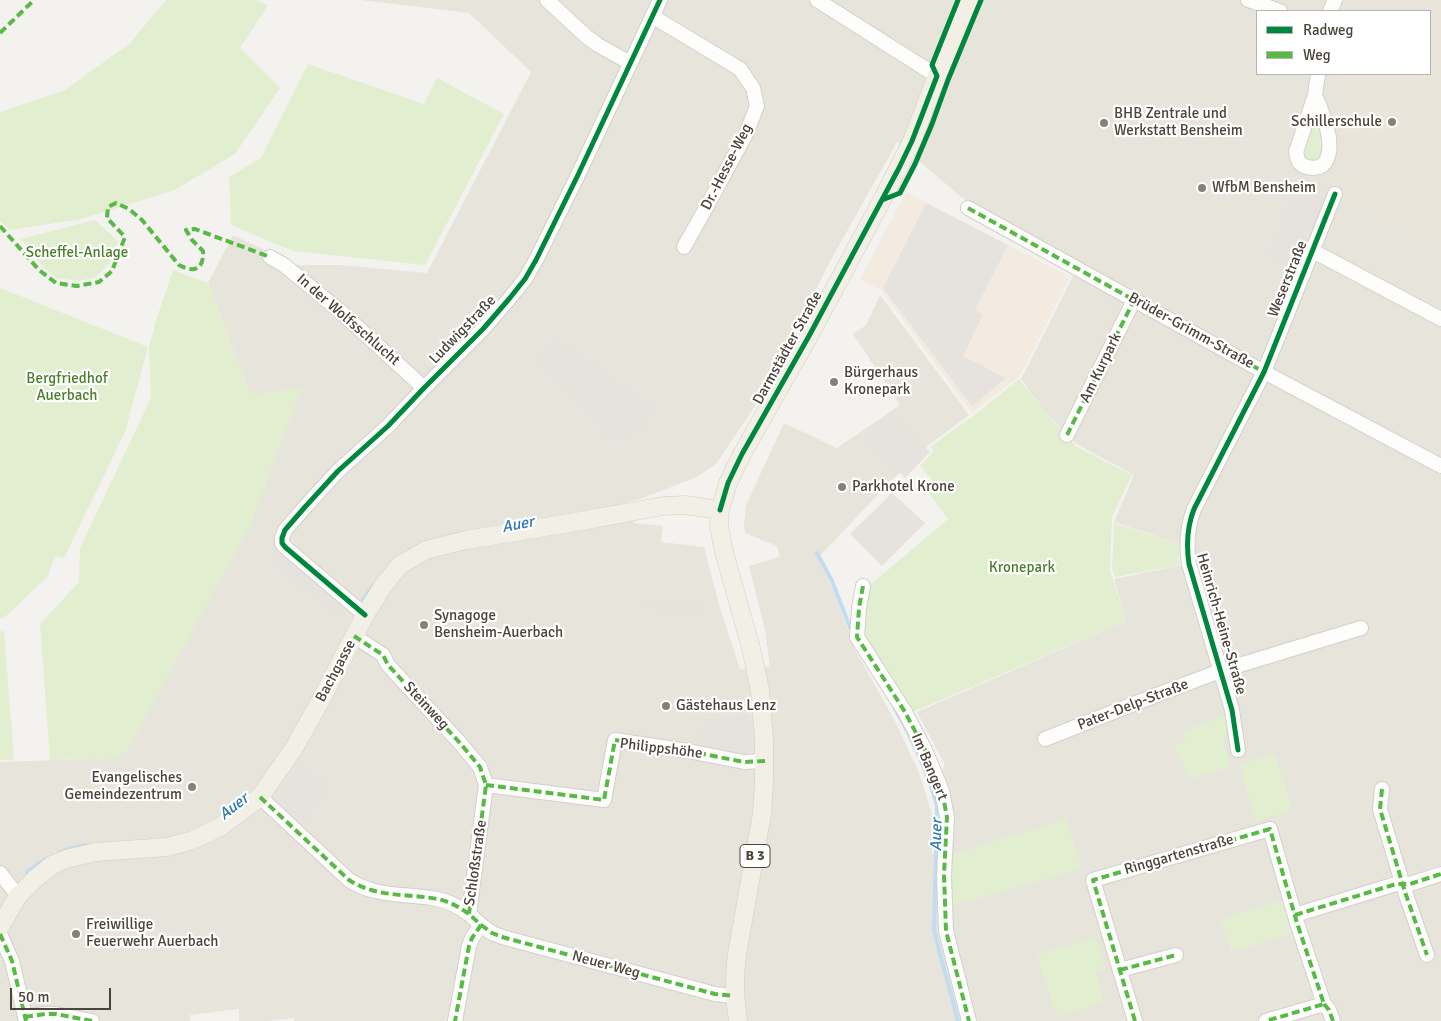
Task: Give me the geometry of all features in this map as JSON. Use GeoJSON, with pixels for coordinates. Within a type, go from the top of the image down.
{"type":"FeatureCollection","features":[{"type":"Feature","properties":{"kind":"main road","name":"Darmstädter Straße"},"geometry":{"type":"LineString","coordinates":[[738,1021],[734,996],[734,976],[762,814],[765,761],[764,726],[760,690],[751,648],[723,547],[719,526],[720,510],[728,483],[742,454],[809,336],[899,168],[970,0]]}},
{"type":"Feature","properties":{"kind":"main road","name":"Bachgasse"},"geometry":{"type":"LineString","coordinates":[[0,927],[18,896],[52,865],[66,859],[96,852],[167,847],[190,841],[220,827],[260,797],[294,748],[365,615],[383,586],[400,565],[426,550],[466,540],[663,506],[685,505],[720,510]]}},
{"type":"Feature","properties":{"kind":"street"},"geometry":{"type":"LineString","coordinates":[[547,0],[587,37],[630,63]]}},
{"type":"Feature","properties":{"kind":"street","name":"Ludwigstraße"},"geometry":{"type":"LineString","coordinates":[[365,615],[285,547],[282,543],[282,538],[285,530],[338,471],[388,426],[484,329],[525,278],[564,204],[660,0]]}},
{"type":"Feature","properties":{"kind":"street"},"geometry":{"type":"LineString","coordinates":[[817,0],[937,76]]}},
{"type":"Feature","properties":{"kind":"street"},"geometry":{"type":"LineString","coordinates":[[1248,0],[1277,10]]}},
{"type":"Feature","properties":{"kind":"street","name":"Dr.-Hesse-Weg"},"geometry":{"type":"LineString","coordinates":[[652,16],[740,69],[753,88],[757,106],[746,134],[684,247]]}},
{"type":"Feature","properties":{"kind":"street"},"geometry":{"type":"LineString","coordinates":[[1315,95],[1318,75]]}},
{"type":"Feature","properties":{"kind":"street","name":"Weserstraße"},"geometry":{"type":"LineString","coordinates":[[1264,372],[1335,194]]}},
{"type":"Feature","properties":{"kind":"street","name":"Brüder-Grimm-Straße"},"geometry":{"type":"LineString","coordinates":[[968,208],[1264,372],[1441,466]]}},
{"type":"Feature","properties":{"kind":"street"},"geometry":{"type":"LineString","coordinates":[[1313,250],[1441,319]]}},
{"type":"Feature","properties":{"kind":"street","name":"In der Wolfsschlucht"},"geometry":{"type":"LineString","coordinates":[[270,257],[284,264],[341,312],[424,388]]}},
{"type":"Feature","properties":{"kind":"street","name":"Am Kurpark"},"geometry":{"type":"LineString","coordinates":[[1067,435],[1134,300]]}},
{"type":"Feature","properties":{"kind":"street","name":"Heinrich-Heine-Straße"},"geometry":{"type":"LineString","coordinates":[[1238,750],[1232,710],[1186,549],[1189,522],[1194,508],[1264,372]]}},
{"type":"Feature","properties":{"kind":"street","name":"Im Bangert"},"geometry":{"type":"LineString","coordinates":[[863,586],[857,636],[905,712],[925,750],[942,791],[947,817],[944,875],[946,931],[969,1021]]}},
{"type":"Feature","properties":{"kind":"street","name":"Pater-Delp-Straße"},"geometry":{"type":"LineString","coordinates":[[1045,739],[1220,671],[1361,628]]}},
{"type":"Feature","properties":{"kind":"street","name":"Steinweg"},"geometry":{"type":"LineString","coordinates":[[354,636],[383,655],[388,665],[480,767],[486,785]]}},
{"type":"Feature","properties":{"kind":"street","name":"Philippshöhe"},"geometry":{"type":"LineString","coordinates":[[486,785],[604,800],[615,740],[744,762],[765,761]]}},
{"type":"Feature","properties":{"kind":"street","name":"Schloßstraße"},"geometry":{"type":"LineString","coordinates":[[455,1021],[469,946],[481,925],[469,914],[486,785]]}},
{"type":"Feature","properties":{"kind":"street"},"geometry":{"type":"LineString","coordinates":[[1382,788],[1380,809],[1426,955]]}},
{"type":"Feature","properties":{"kind":"street"},"geometry":{"type":"LineString","coordinates":[[260,797],[349,880],[359,887],[377,893],[437,899],[459,907],[469,914]]}},
{"type":"Feature","properties":{"kind":"street","name":"Ringgartenstraße"},"geometry":{"type":"LineString","coordinates":[[1135,1021],[1094,880],[1270,829],[1324,1004],[1329,1010],[1333,1021]]}},
{"type":"Feature","properties":{"kind":"street"},"geometry":{"type":"LineString","coordinates":[[0,873],[18,896]]}},
{"type":"Feature","properties":{"kind":"street"},"geometry":{"type":"LineString","coordinates":[[1295,915],[1396,884],[1410,884],[1441,874]]}},
{"type":"Feature","properties":{"kind":"street","name":"Neuer Weg"},"geometry":{"type":"LineString","coordinates":[[481,925],[502,937],[715,994],[734,996]]}},
{"type":"Feature","properties":{"kind":"street"},"geometry":{"type":"LineString","coordinates":[[0,934],[12,961],[26,1019],[45,1014],[56,1014],[92,1021]]}},
{"type":"Feature","properties":{"kind":"street"},"geometry":{"type":"LineString","coordinates":[[1120,970],[1176,955]]}},
{"type":"Feature","properties":{"kind":"street"},"geometry":{"type":"LineString","coordinates":[[1266,1021],[1324,1004]]}},
{"type":"Feature","properties":{"kind":"shaded area"},"geometry":{"type":"Polygon","coordinates":[[[360,0],[1441,0],[1441,1021],[294,1021],[294,1018],[267,1021],[239,1021],[239,1009],[190,1015],[190,1021],[0,1021],[0,762],[117,758],[301,389],[251,395],[208,283],[233,235],[296,265],[341,265],[427,273],[531,72],[469,13],[360,0]],[[897,142],[827,267],[794,336],[763,394],[716,464],[697,477],[628,502],[634,523],[663,526],[661,542],[704,547],[720,608],[740,669],[770,667],[765,630],[749,566],[780,557],[777,546],[745,533],[746,505],[784,423],[837,448],[900,405],[853,334],[866,325],[880,295],[969,415],[929,445],[886,486],[818,558],[835,594],[855,650],[895,721],[919,773],[933,817],[932,854],[949,855],[938,775],[945,765],[917,712],[1126,621],[1114,579],[1196,562],[1195,549],[1114,522],[1134,475],[1078,445],[1043,410],[1021,379],[1079,264],[961,197],[897,142]]]}},
{"type":"Feature","properties":{"kind":"shaded area","name":"Schillerschule"},"geometry":{"type":"Polygon","coordinates":[[[1344,0],[1441,0],[1441,249],[1340,198],[1351,171],[1334,75],[1431,75],[1431,10],[1340,10],[1344,0]]]}},
{"type":"Feature","properties":{"kind":"shaded area"},"geometry":{"type":"Polygon","coordinates":[[[1296,187],[1326,199],[1300,268],[1269,256],[1296,187]]]}},
{"type":"Feature","properties":{"kind":"shaded area"},"geometry":{"type":"Polygon","coordinates":[[[906,192],[1070,277],[1020,376],[972,413],[881,290],[860,279],[906,192]]]}},
{"type":"Feature","properties":{"kind":"shaded area"},"geometry":{"type":"Polygon","coordinates":[[[926,203],[1008,245],[975,310],[983,315],[963,356],[1006,378],[972,406],[883,288],[926,203]]]}},
{"type":"Feature","properties":{"kind":"shaded area"},"geometry":{"type":"Polygon","coordinates":[[[555,338],[654,408],[643,428],[612,442],[577,402],[578,397],[536,364],[555,338]]]}},
{"type":"Feature","properties":{"kind":"shaded area"},"geometry":{"type":"Polygon","coordinates":[[[889,413],[930,452],[905,478],[864,438],[889,413]]]}},
{"type":"Feature","properties":{"kind":"shaded area"},"geometry":{"type":"Polygon","coordinates":[[[892,493],[925,523],[882,566],[850,534],[892,493]]]}},
{"type":"Feature","properties":{"kind":"shaded area"},"geometry":{"type":"Polygon","coordinates":[[[276,552],[346,608],[339,616],[269,561],[276,552]]]}},
{"type":"Feature","properties":{"kind":"shaded area"},"geometry":{"type":"Polygon","coordinates":[[[645,597],[671,605],[703,605],[703,615],[669,614],[643,605],[645,597]]]}},
{"type":"Feature","properties":{"kind":"shaded area"},"geometry":{"type":"Polygon","coordinates":[[[747,714],[748,754],[718,749],[722,719],[747,714]]]}},
{"type":"Feature","properties":{"kind":"shaded area"},"geometry":{"type":"Polygon","coordinates":[[[704,719],[716,720],[712,750],[699,748],[704,719]]]}},
{"type":"Feature","properties":{"kind":"shaded area"},"geometry":{"type":"Polygon","coordinates":[[[299,767],[329,783],[304,823],[294,817],[278,800],[299,767]]]}},
{"type":"Feature","properties":{"kind":"green space"},"geometry":{"type":"Polygon","coordinates":[[[166,0],[255,0],[268,5],[240,48],[280,88],[235,154],[175,190],[81,219],[10,230],[0,221],[0,112],[65,90],[129,44],[166,0]]]}},
{"type":"Feature","properties":{"kind":"green space"},"geometry":{"type":"Polygon","coordinates":[[[308,64],[424,104],[437,78],[504,114],[425,265],[293,251],[231,225],[229,177],[261,158],[308,64]]]}},
{"type":"Feature","properties":{"kind":"green space"},"geometry":{"type":"Polygon","coordinates":[[[1316,121],[1320,130],[1321,149],[1317,157],[1310,158],[1305,155],[1304,147],[1309,132],[1316,121]]]}},
{"type":"Feature","properties":{"kind":"green space","name":"Scheffel-Anlage"},"geometry":{"type":"Polygon","coordinates":[[[95,220],[118,241],[110,263],[96,277],[79,281],[56,278],[42,266],[21,239],[95,220]]]}},
{"type":"Feature","properties":{"kind":"green space"},"geometry":{"type":"Polygon","coordinates":[[[173,270],[208,283],[251,395],[302,388],[250,526],[127,751],[117,758],[50,760],[40,624],[79,582],[80,548],[151,398],[149,348],[156,320],[173,270]]]}},
{"type":"Feature","properties":{"kind":"green space","name":"Bergfriedhof Auerbach"},"geometry":{"type":"Polygon","coordinates":[[[0,288],[148,347],[125,432],[64,558],[55,556],[48,576],[5,617],[0,619],[0,288]]]}},
{"type":"Feature","properties":{"kind":"green space","name":"Kronepark"},"geometry":{"type":"Polygon","coordinates":[[[1019,379],[1043,410],[1077,447],[1132,475],[1112,517],[1110,570],[1126,621],[913,712],[861,638],[870,585],[948,519],[924,487],[932,480],[920,466],[933,452],[931,446],[976,414],[1019,379]]]}},
{"type":"Feature","properties":{"kind":"green space"},"geometry":{"type":"Polygon","coordinates":[[[1114,523],[1179,544],[1180,565],[1115,577],[1112,570],[1114,523]]]}},
{"type":"Feature","properties":{"kind":"green space"},"geometry":{"type":"Polygon","coordinates":[[[4,630],[14,760],[0,760],[0,632],[4,630]]]}},
{"type":"Feature","properties":{"kind":"green space"},"geometry":{"type":"Polygon","coordinates":[[[1226,714],[1230,731],[1223,738],[1230,767],[1190,779],[1174,745],[1185,741],[1183,732],[1226,714]]]}},
{"type":"Feature","properties":{"kind":"green space"},"geometry":{"type":"Polygon","coordinates":[[[1275,754],[1291,804],[1288,812],[1256,821],[1239,765],[1275,754]]]}},
{"type":"Feature","properties":{"kind":"green space"},"geometry":{"type":"Polygon","coordinates":[[[1066,819],[1082,869],[948,907],[951,855],[1066,819]]]}},
{"type":"Feature","properties":{"kind":"green space"},"geometry":{"type":"Polygon","coordinates":[[[1288,899],[1297,932],[1231,952],[1221,919],[1288,899]]]}},
{"type":"Feature","properties":{"kind":"green space"},"geometry":{"type":"Polygon","coordinates":[[[1096,937],[1105,969],[1096,972],[1104,1002],[1057,1017],[1036,955],[1096,937]]]}},
{"type":"Feature","properties":{"kind":"waterway","name":"Auer"},"geometry":{"type":"LineString","coordinates":[[817,553],[832,581],[851,630]]}},
{"type":"Feature","properties":{"kind":"waterway","name":"Auer"},"geometry":{"type":"LineString","coordinates":[[363,600],[373,586]]}},
{"type":"Feature","properties":{"kind":"waterway","name":"Auer"},"geometry":{"type":"LineString","coordinates":[[894,707],[919,755],[937,806],[934,931],[958,1021]]}},
{"type":"Feature","properties":{"kind":"waterway","name":"Auer"},"geometry":{"type":"LineString","coordinates":[[59,853],[86,845]]}},
{"type":"Feature","properties":{"kind":"waterway","name":"Auer"},"geometry":{"type":"LineString","coordinates":[[27,872],[46,859]]}},
{"type":"Feature","properties":{"kind":"marked path"},"geometry":{"type":"LineString","coordinates":[[0,33],[34,0]]}},
{"type":"Feature","properties":{"kind":"marked path"},"geometry":{"type":"LineString","coordinates":[[0,226],[39,270],[56,283],[77,286],[99,282],[112,271],[125,237],[107,218],[108,207],[116,203],[129,209],[142,220],[179,265],[189,269],[200,266],[203,251],[192,240],[186,230],[195,229],[270,257]]}},
{"type":"Feature","properties":{"kind":"marked path"},"geometry":{"type":"LineString","coordinates":[[968,208],[1264,372]]}},
{"type":"Feature","properties":{"kind":"marked path"},"geometry":{"type":"LineString","coordinates":[[1067,435],[1134,300]]}},
{"type":"Feature","properties":{"kind":"marked path"},"geometry":{"type":"LineString","coordinates":[[863,586],[857,637],[905,712],[925,750],[942,791],[947,817],[944,875],[946,931],[969,1021]]}},
{"type":"Feature","properties":{"kind":"marked path"},"geometry":{"type":"LineString","coordinates":[[354,636],[383,655],[388,665],[480,767],[486,785],[469,914],[481,925],[469,946],[455,1021]]}},
{"type":"Feature","properties":{"kind":"marked path"},"geometry":{"type":"LineString","coordinates":[[486,785],[604,800],[615,740],[744,762],[765,761]]}},
{"type":"Feature","properties":{"kind":"marked path"},"geometry":{"type":"LineString","coordinates":[[1382,789],[1380,809],[1405,892],[1427,955]]}},
{"type":"Feature","properties":{"kind":"marked path"},"geometry":{"type":"LineString","coordinates":[[260,797],[349,880],[370,890],[441,900],[469,914]]}},
{"type":"Feature","properties":{"kind":"marked path"},"geometry":{"type":"LineString","coordinates":[[1135,1021],[1093,880],[1270,829],[1297,923],[1324,1004],[1266,1021]]}},
{"type":"Feature","properties":{"kind":"marked path"},"geometry":{"type":"LineString","coordinates":[[1295,915],[1396,884],[1410,884],[1441,874]]}},
{"type":"Feature","properties":{"kind":"marked path"},"geometry":{"type":"LineString","coordinates":[[481,925],[502,937],[715,994],[734,996]]}},
{"type":"Feature","properties":{"kind":"marked path"},"geometry":{"type":"LineString","coordinates":[[0,934],[12,961],[26,1021]]}},
{"type":"Feature","properties":{"kind":"marked path"},"geometry":{"type":"LineString","coordinates":[[1120,970],[1176,955]]}},
{"type":"Feature","properties":{"kind":"marked path"},"geometry":{"type":"LineString","coordinates":[[1324,1004],[1329,1010],[1333,1021]]}},
{"type":"Feature","properties":{"kind":"marked path"},"geometry":{"type":"LineString","coordinates":[[25,1017],[56,1014],[92,1021]]}},
{"type":"Feature","properties":{"kind":"cycle path"},"geometry":{"type":"LineString","coordinates":[[365,615],[285,547],[282,543],[285,530],[338,471],[388,426],[483,329],[525,279],[577,177],[660,0]]}},
{"type":"Feature","properties":{"kind":"cycle path"},"geometry":{"type":"LineString","coordinates":[[720,510],[728,483],[742,454],[809,336],[912,141],[937,76],[932,65],[958,0]]}},
{"type":"Feature","properties":{"kind":"cycle path"},"geometry":{"type":"LineString","coordinates":[[882,200],[900,193],[915,164],[981,0]]}},
{"type":"Feature","properties":{"kind":"cycle path"},"geometry":{"type":"LineString","coordinates":[[1238,750],[1232,710],[1189,564],[1187,543],[1189,529],[1194,509],[1264,372],[1335,194]]}},
{"type":"Feature","properties":{"kind":"place","name":"Schillerschule"},"geometry":{"type":"Point","coordinates":[1392,122]}},
{"type":"Feature","properties":{"kind":"place","name":"BHB Zentrale und Werkstatt Bensheim"},"geometry":{"type":"Point","coordinates":[1104,123]}},
{"type":"Feature","properties":{"kind":"place","name":"WfbM Bensheim"},"geometry":{"type":"Point","coordinates":[1202,188]}},
{"type":"Feature","properties":{"kind":"place","name":"Bürgerhaus Kronepark"},"geometry":{"type":"Point","coordinates":[834,382]}},
{"type":"Feature","properties":{"kind":"place","name":"Parkhotel Krone"},"geometry":{"type":"Point","coordinates":[842,487]}},
{"type":"Feature","properties":{"kind":"place","name":"Synagoge Bensheim-Auerbach"},"geometry":{"type":"Point","coordinates":[424,625]}},
{"type":"Feature","properties":{"kind":"place","name":"Gästehaus Lenz"},"geometry":{"type":"Point","coordinates":[666,706]}},
{"type":"Feature","properties":{"kind":"place","name":"Evangelisches Gemeindezentrum"},"geometry":{"type":"Point","coordinates":[192,787]}},
{"type":"Feature","properties":{"kind":"place","name":"Freiwillige Feuerwehr Auerbach"},"geometry":{"type":"Point","coordinates":[76,934]}}]}
